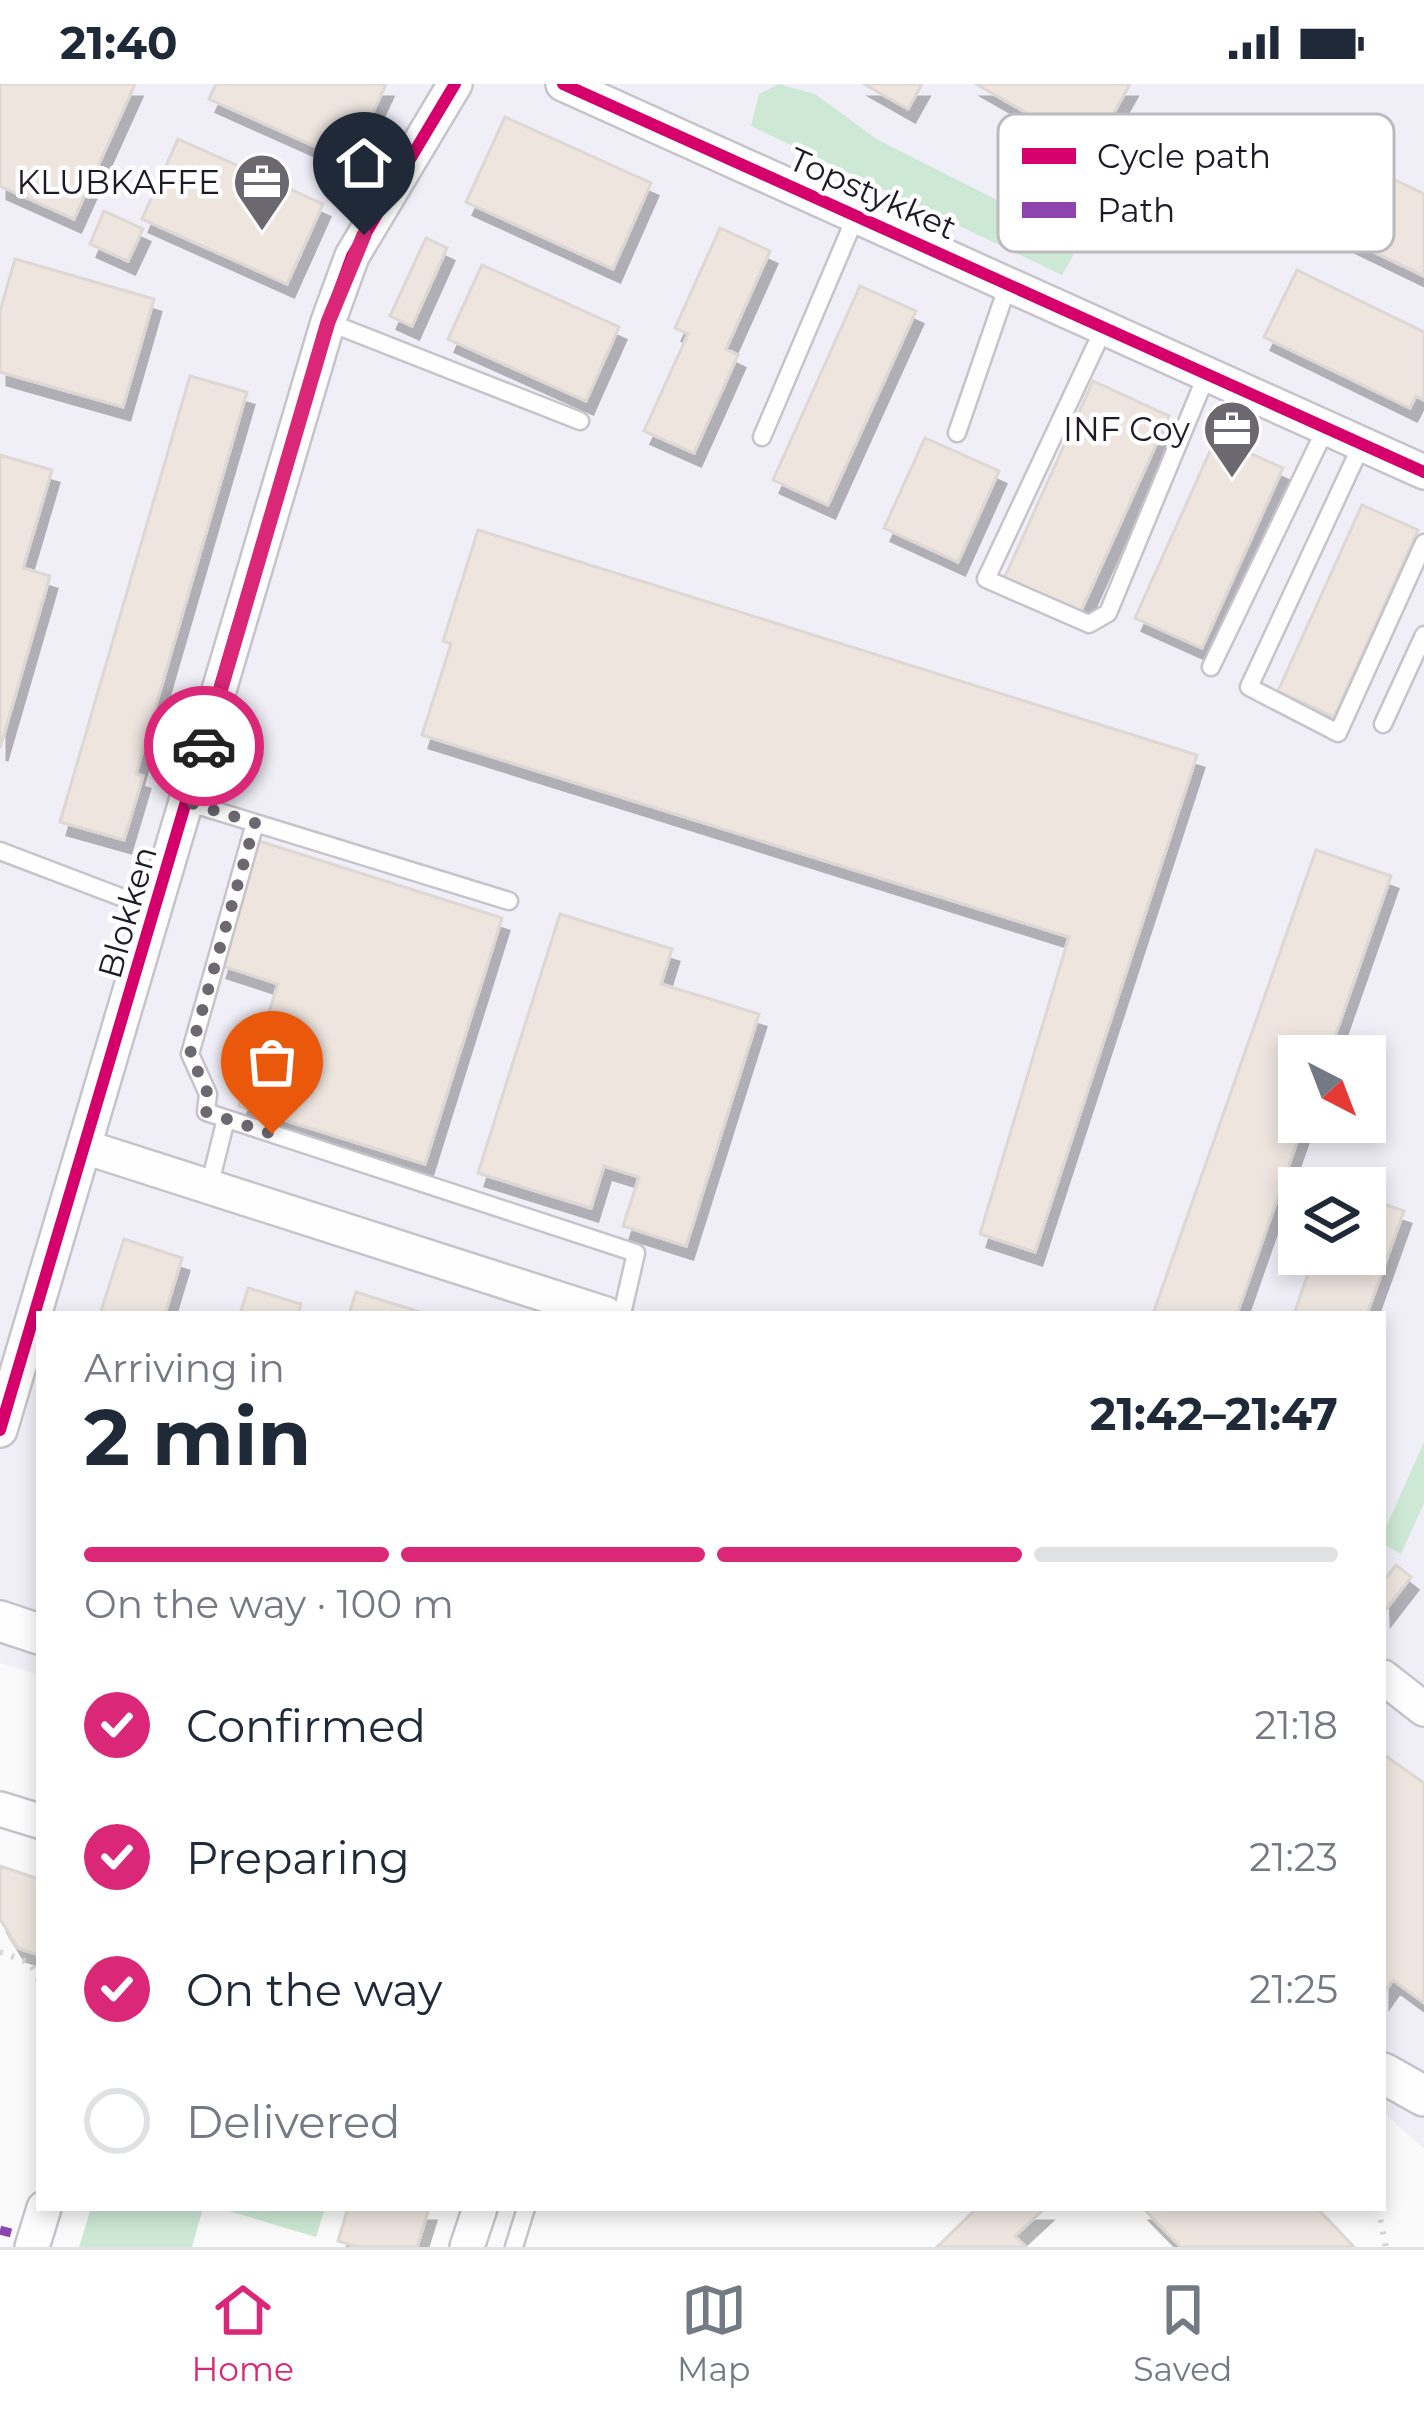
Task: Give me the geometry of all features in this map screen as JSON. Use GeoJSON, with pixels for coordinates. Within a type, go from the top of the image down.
{"type":"FeatureCollection","features":[{"type":"Feature","properties":{"kind":"street","name":"Blokken"},"geometry":{"type":"LineString","coordinates":[[0,1430],[7,1381],[85,1147],[328,322],[352,256],[455,84]]}},
{"type":"Feature","properties":{"kind":"street","name":"Topstykket"},"geometry":{"type":"LineString","coordinates":[[562,84],[1424,472]]}},
{"type":"Feature","properties":{"kind":"street"},"geometry":{"type":"LineString","coordinates":[[85,1147],[597,1311]]}},
{"type":"Feature","properties":{"kind":"street"},"geometry":{"type":"LineString","coordinates":[[0,1622],[36,1633]]}},
{"type":"Feature","properties":{"kind":"street"},"geometry":{"type":"LineString","coordinates":[[1386,1679],[1424,1709]]}},
{"type":"Feature","properties":{"kind":"street"},"geometry":{"type":"LineString","coordinates":[[0,1809],[36,1820]]}},
{"type":"Feature","properties":{"kind":"street"},"geometry":{"type":"LineString","coordinates":[[1386,2075],[1424,2096]]}},
{"type":"Feature","properties":{"kind":"street"},"geometry":{"type":"LineString","coordinates":[[32,2247],[43,2211]]}},
{"type":"Feature","properties":{"kind":"street"},"geometry":{"type":"LineString","coordinates":[[467,2247],[479,2211]]}},
{"type":"Feature","properties":{"kind":"lane"},"geometry":{"type":"LineString","coordinates":[[762,437],[856,216]]}},
{"type":"Feature","properties":{"kind":"lane"},"geometry":{"type":"LineString","coordinates":[[957,433],[1009,282]]}},
{"type":"Feature","properties":{"kind":"lane"},"geometry":{"type":"LineString","coordinates":[[328,322],[580,421]]}},
{"type":"Feature","properties":{"kind":"lane"},"geometry":{"type":"LineString","coordinates":[[1104,328],[986,580],[1089,624],[1108,613],[1208,374]]}},
{"type":"Feature","properties":{"kind":"lane"},"geometry":{"type":"LineString","coordinates":[[1210,667],[1325,428]]}},
{"type":"Feature","properties":{"kind":"lane"},"geometry":{"type":"LineString","coordinates":[[1362,444],[1249,687],[1338,733],[1424,543]]}},
{"type":"Feature","properties":{"kind":"lane"},"geometry":{"type":"LineString","coordinates":[[1383,724],[1424,635]]}},
{"type":"Feature","properties":{"kind":"lane"},"geometry":{"type":"LineString","coordinates":[[187,802],[508,901]]}},
{"type":"Feature","properties":{"kind":"lane"},"geometry":{"type":"LineString","coordinates":[[255,823],[190,1054],[208,1094],[206,1112],[636,1252],[623,1311]]}},
{"type":"Feature","properties":{"kind":"lane","name":"Blokken"},"geometry":{"type":"LineString","coordinates":[[0,851],[155,910]]}},
{"type":"Feature","properties":{"kind":"lane"},"geometry":{"type":"LineString","coordinates":[[209,1187],[226,1119]]}},
{"type":"Feature","properties":{"kind":"lane"},"geometry":{"type":"LineString","coordinates":[[514,2247],[525,2211]]}},
{"type":"Feature","properties":{"kind":"path"},"geometry":{"type":"LineString","coordinates":[[0,1952],[30,1963],[36,1975]]}},
{"type":"Feature","properties":{"kind":"path"},"geometry":{"type":"LineString","coordinates":[[1379,2211],[1386,2247]]}},
{"type":"Feature","properties":{"kind":"shaded area"},"geometry":{"type":"Polygon","coordinates":[[[0,84],[1424,84],[1424,2149],[1386,2115],[1386,1311],[36,1311],[36,1674],[0,1663],[0,84]]]}},
{"type":"Feature","properties":{"kind":"green space"},"geometry":{"type":"Polygon","coordinates":[[[779,84],[815,94],[878,140],[998,200],[998,244],[751,126],[759,94],[779,84]]]}},
{"type":"Feature","properties":{"kind":"green space"},"geometry":{"type":"Polygon","coordinates":[[[1014,252],[1075,252],[1062,275],[1014,252]]]}},
{"type":"Feature","properties":{"kind":"green space"},"geometry":{"type":"Polygon","coordinates":[[[1424,1442],[1424,1503],[1401,1554],[1386,1546],[1386,1527],[1424,1442]]]}},
{"type":"Feature","properties":{"kind":"green space"},"geometry":{"type":"Polygon","coordinates":[[[90,2211],[202,2211],[192,2247],[79,2247],[90,2211]]]}},
{"type":"Feature","properties":{"kind":"green space"},"geometry":{"type":"Polygon","coordinates":[[[229,2211],[324,2211],[316,2237],[229,2211]]]}},
{"type":"Feature","properties":{"kind":"building"},"geometry":{"type":"Polygon","coordinates":[[[0,84],[135,84],[74,219],[0,186],[0,84]]]}},
{"type":"Feature","properties":{"kind":"building"},"geometry":{"type":"Polygon","coordinates":[[[216,84],[386,84],[350,162],[209,99],[216,84]]]}},
{"type":"Feature","properties":{"kind":"building"},"geometry":{"type":"Polygon","coordinates":[[[864,84],[922,84],[908,109],[864,84]]]}},
{"type":"Feature","properties":{"kind":"building"},"geometry":{"type":"Polygon","coordinates":[[[976,84],[1130,84],[1113,114],[1029,114],[976,84]]]}},
{"type":"Feature","properties":{"kind":"building"},"geometry":{"type":"Polygon","coordinates":[[[505,117],[651,183],[613,269],[466,202],[505,117]]]}},
{"type":"Feature","properties":{"kind":"building"},"geometry":{"type":"Polygon","coordinates":[[[178,139],[323,204],[287,284],[142,219],[178,139]]]}},
{"type":"Feature","properties":{"kind":"building"},"geometry":{"type":"Polygon","coordinates":[[[1394,179],[1424,194],[1424,276],[1374,252],[1394,252],[1394,179]]]}},
{"type":"Feature","properties":{"kind":"building"},"geometry":{"type":"Polygon","coordinates":[[[104,211],[143,229],[128,261],[90,244],[104,211]]]}},
{"type":"Feature","properties":{"kind":"building"},"geometry":{"type":"Polygon","coordinates":[[[720,228],[770,251],[726,349],[738,355],[694,453],[644,431],[688,334],[675,328],[720,228]]]}},
{"type":"Feature","properties":{"kind":"building"},"geometry":{"type":"Polygon","coordinates":[[[426,238],[447,248],[412,326],[390,316],[426,238]]]}},
{"type":"Feature","properties":{"kind":"building"},"geometry":{"type":"Polygon","coordinates":[[[15,259],[154,299],[123,407],[0,372],[0,311],[15,259]]]}},
{"type":"Feature","properties":{"kind":"building"},"geometry":{"type":"Polygon","coordinates":[[[482,265],[619,327],[586,401],[448,339],[482,265]]]}},
{"type":"Feature","properties":{"kind":"building"},"geometry":{"type":"Polygon","coordinates":[[[1297,270],[1424,332],[1424,400],[1416,396],[1410,408],[1264,337],[1297,270]]]}},
{"type":"Feature","properties":{"kind":"building"},"geometry":{"type":"Polygon","coordinates":[[[860,286],[916,311],[828,505],[773,480],[860,286]]]}},
{"type":"Feature","properties":{"kind":"building"},"geometry":{"type":"Polygon","coordinates":[[[190,376],[247,392],[136,774],[143,776],[124,840],[60,822],[190,376]]]}},
{"type":"Feature","properties":{"kind":"building"},"geometry":{"type":"Polygon","coordinates":[[[1093,381],[1169,416],[1080,613],[1004,579],[1093,381]]]}},
{"type":"Feature","properties":{"kind":"building"},"geometry":{"type":"Polygon","coordinates":[[[925,438],[999,471],[958,562],[884,528],[925,438]]]}},
{"type":"Feature","properties":{"kind":"building"},"geometry":{"type":"Polygon","coordinates":[[[1216,438],[1283,468],[1202,648],[1135,618],[1216,438]]]}},
{"type":"Feature","properties":{"kind":"building"},"geometry":{"type":"Polygon","coordinates":[[[0,455],[52,470],[23,568],[50,576],[0,748],[0,455]]]}},
{"type":"Feature","properties":{"kind":"building"},"geometry":{"type":"Polygon","coordinates":[[[1362,505],[1418,530],[1334,717],[1278,691],[1362,505]]]}},
{"type":"Feature","properties":{"kind":"building"},"geometry":{"type":"Polygon","coordinates":[[[478,530],[1197,755],[1035,1252],[980,1234],[1069,937],[422,735],[451,644],[443,641],[478,530]]]}},
{"type":"Feature","properties":{"kind":"building"},"geometry":{"type":"Polygon","coordinates":[[[259,841],[502,918],[425,1164],[239,1106],[278,984],[220,965],[259,841]]]}},
{"type":"Feature","properties":{"kind":"building"},"geometry":{"type":"Polygon","coordinates":[[[1316,850],[1391,876],[1335,1035],[1278,1035],[1278,1143],[1297,1143],[1288,1167],[1278,1167],[1278,1197],[1238,1311],[1154,1311],[1316,850]]]}},
{"type":"Feature","properties":{"kind":"building"},"geometry":{"type":"Polygon","coordinates":[[[560,914],[672,949],[661,984],[759,1014],[686,1246],[623,1226],[639,1177],[604,1166],[591,1208],[478,1173],[560,914]]]}},
{"type":"Feature","properties":{"kind":"building"},"geometry":{"type":"Polygon","coordinates":[[[1386,1205],[1404,1211],[1386,1261],[1386,1205]]]}},
{"type":"Feature","properties":{"kind":"building"},"geometry":{"type":"Polygon","coordinates":[[[124,1239],[182,1258],[166,1311],[101,1311],[124,1239]]]}},
{"type":"Feature","properties":{"kind":"building"},"geometry":{"type":"Polygon","coordinates":[[[1308,1275],[1381,1275],[1368,1311],[1295,1311],[1308,1275]]]}},
{"type":"Feature","properties":{"kind":"building"},"geometry":{"type":"Polygon","coordinates":[[[248,1288],[301,1304],[299,1311],[241,1311],[248,1288]]]}},
{"type":"Feature","properties":{"kind":"building"},"geometry":{"type":"Polygon","coordinates":[[[356,1292],[417,1311],[350,1311],[356,1292]]]}},
{"type":"Feature","properties":{"kind":"building"},"geometry":{"type":"Polygon","coordinates":[[[1396,1565],[1411,1577],[1386,1609],[1386,1578],[1396,1565]]]}},
{"type":"Feature","properties":{"kind":"building"},"geometry":{"type":"Polygon","coordinates":[[[1386,1756],[1424,1783],[1424,2003],[1393,1980],[1386,1990],[1386,1756]]]}},
{"type":"Feature","properties":{"kind":"building"},"geometry":{"type":"Polygon","coordinates":[[[0,1866],[36,1878],[36,1954],[18,1948],[0,1919],[0,1866]]]}},
{"type":"Feature","properties":{"kind":"building"},"geometry":{"type":"Polygon","coordinates":[[[347,2211],[428,2211],[417,2247],[358,2247],[338,2241],[347,2211]]]}},
{"type":"Feature","properties":{"kind":"building"},"geometry":{"type":"Polygon","coordinates":[[[974,2211],[1042,2211],[1015,2236],[1026,2247],[937,2247],[974,2211]]]}},
{"type":"Feature","properties":{"kind":"building"},"geometry":{"type":"Polygon","coordinates":[[[1146,2211],[1320,2211],[1354,2247],[1181,2247],[1146,2211]]]}},
{"type":"Feature","properties":{"kind":"marked path"},"geometry":{"type":"LineString","coordinates":[[0,2230],[11,2233]]}},
{"type":"Feature","properties":{"kind":"cycle path"},"geometry":{"type":"LineString","coordinates":[[0,1430],[328,322],[352,256],[455,84]]}},
{"type":"Feature","properties":{"kind":"cycle path"},"geometry":{"type":"LineString","coordinates":[[563,84],[1424,472]]}},
{"type":"Feature","properties":{"kind":"way so far"},"geometry":{"type":"LineString","coordinates":[[204,746],[187,802],[255,823],[190,1054],[208,1094],[206,1112],[272,1134]]}},
{"type":"Feature","properties":{"kind":"place","name":"KLUBKAFFE"},"geometry":{"type":"Point","coordinates":[262,233]}},
{"type":"Feature","properties":{"kind":"place","name":"INF Coy"},"geometry":{"type":"Point","coordinates":[1232,480]}},
{"type":"Feature","properties":{"kind":"route"},"geometry":{"type":"LineString","coordinates":[[204,746],[328,322],[364,235]]}}]}
